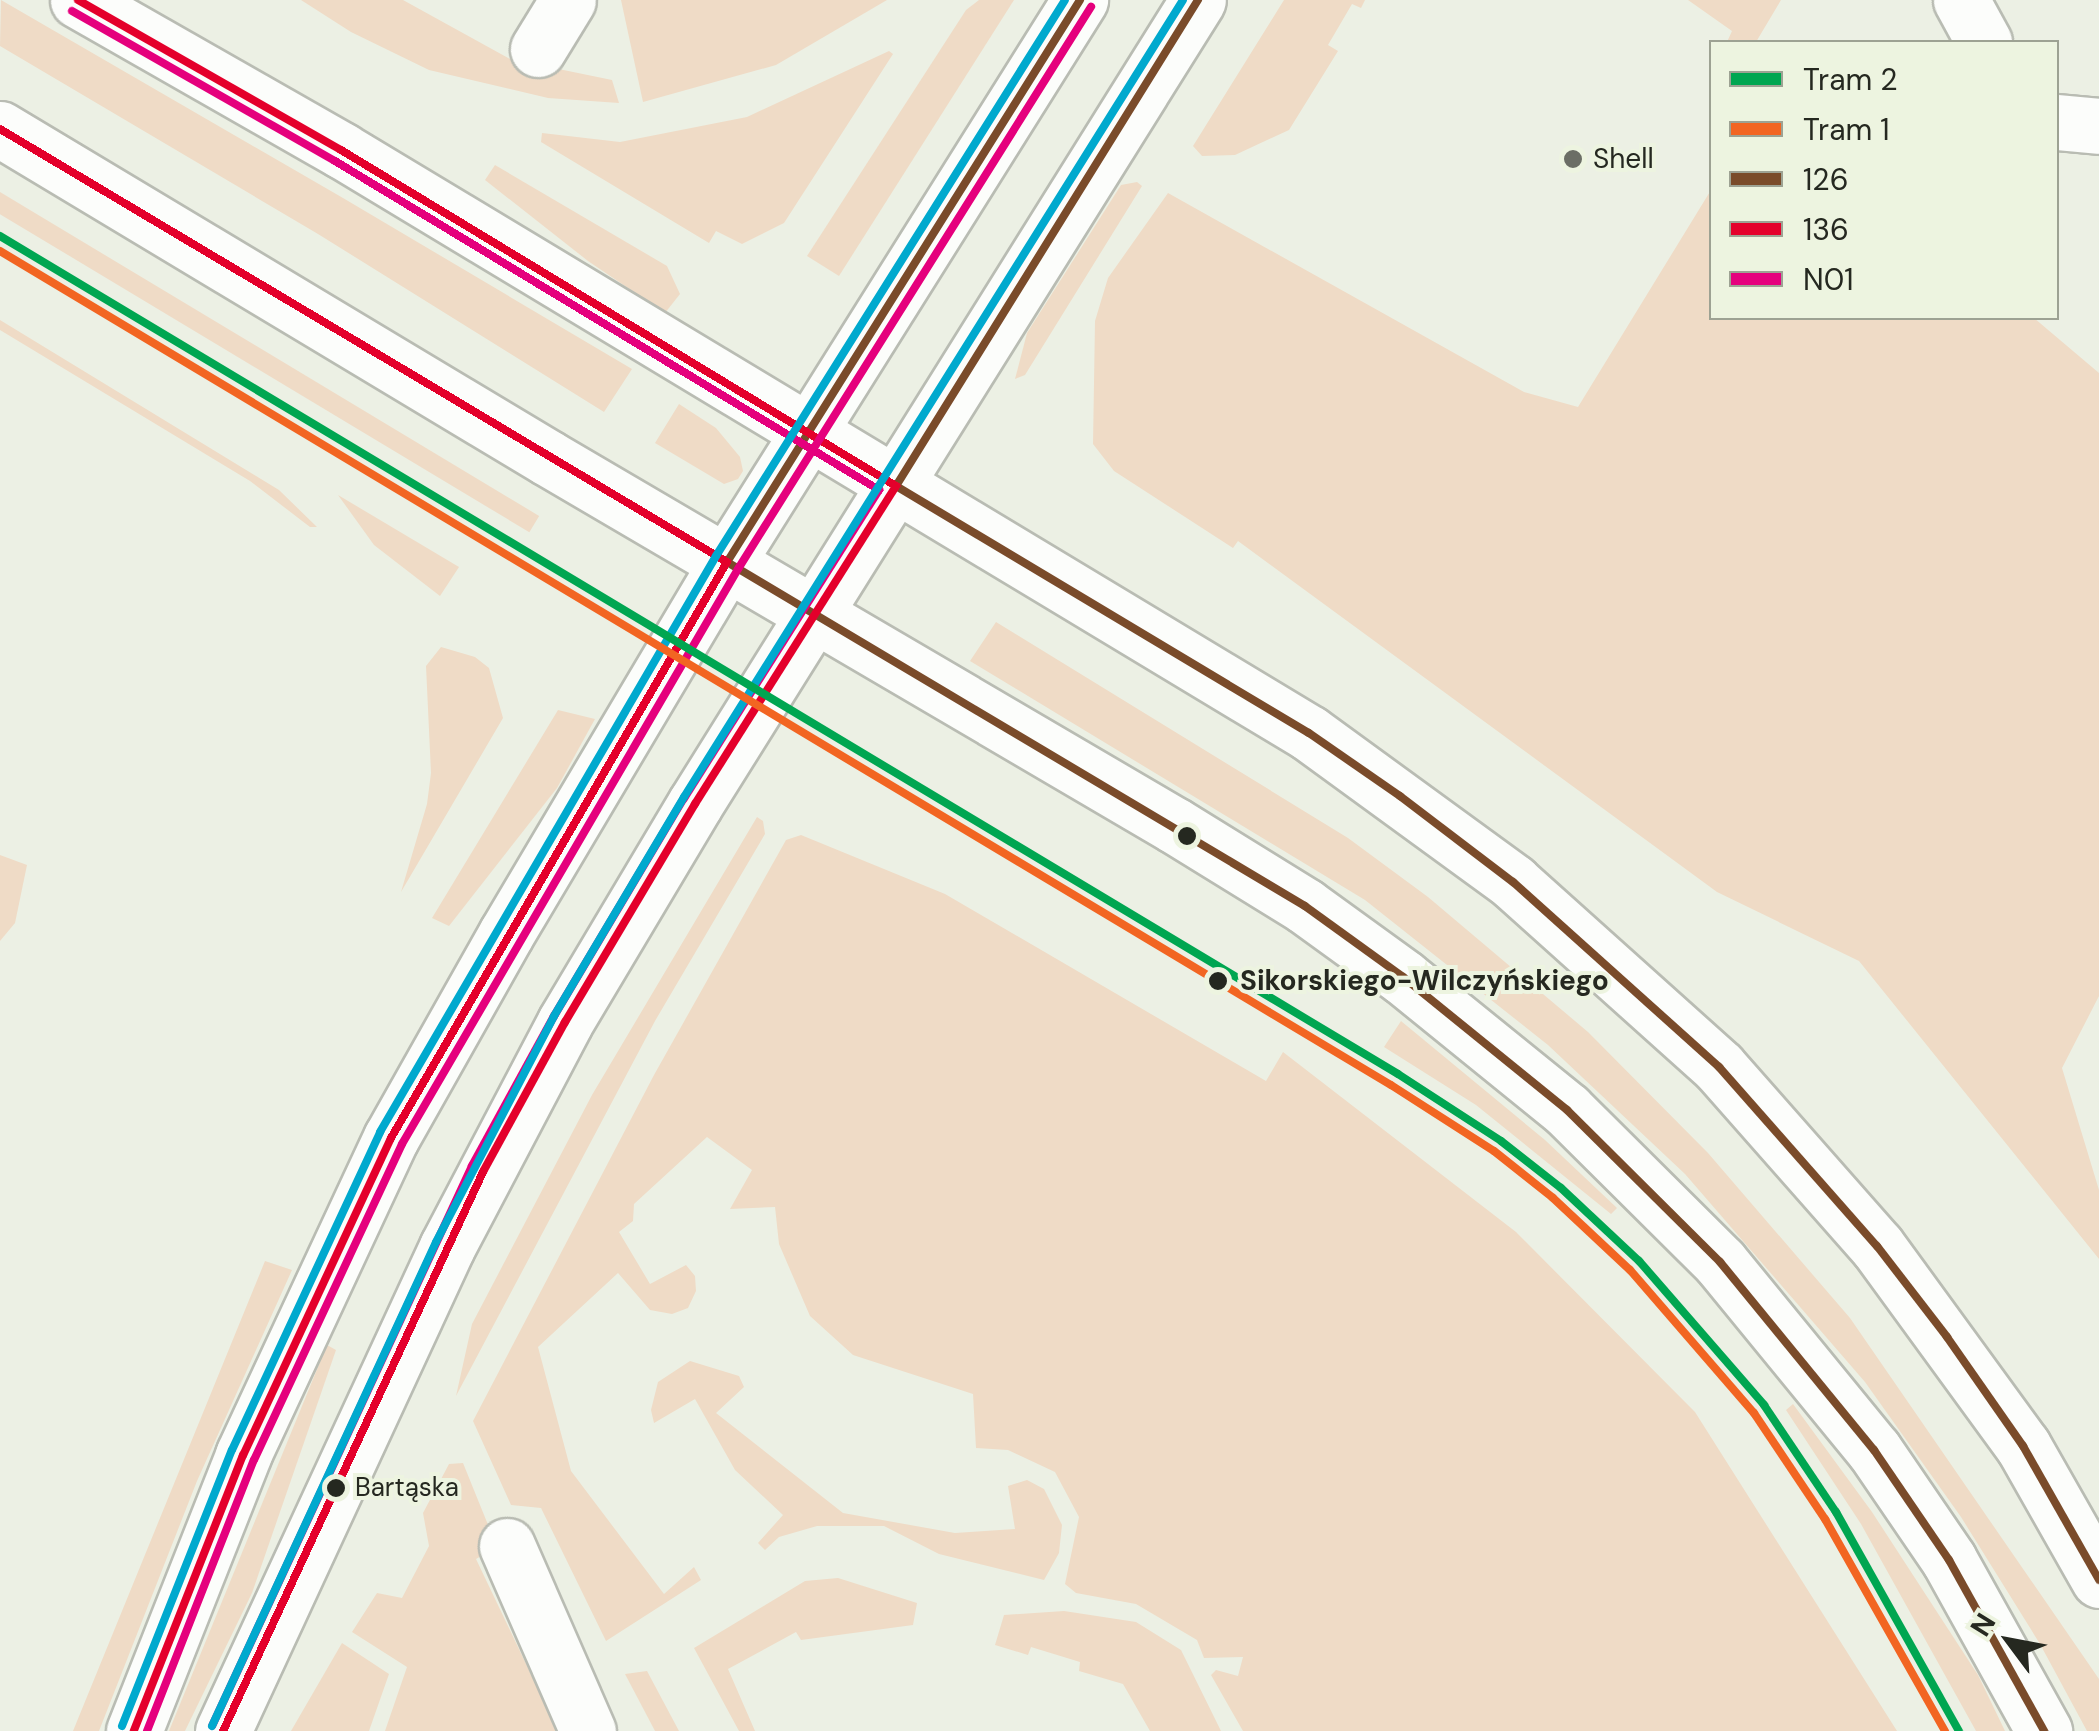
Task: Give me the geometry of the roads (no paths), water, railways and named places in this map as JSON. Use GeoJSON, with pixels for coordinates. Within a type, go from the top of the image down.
{"type":"FeatureCollection","features":[{"type":"Feature","properties":{"kind":"main road"},"geometry":{"type":"LineString","coordinates":[[78,0],[341,150],[1309,732],[1513,882],[1704,1054],[1877,1246],[1947,1336],[2023,1446],[2099,1580]]}},
{"type":"Feature","properties":{"kind":"main road"},"geometry":{"type":"LineString","coordinates":[[538,49],[568,0]]}},
{"type":"Feature","properties":{"kind":"main road"},"geometry":{"type":"LineString","coordinates":[[134,1731],[243,1455],[391,1138],[515,917],[726,562],[1080,0]]}},
{"type":"Feature","properties":{"kind":"main road"},"geometry":{"type":"LineString","coordinates":[[223,1731],[483,1172],[575,1005],[1198,0]]}},
{"type":"Feature","properties":{"kind":"main road"},"geometry":{"type":"LineString","coordinates":[[1961,0],[1983,40]]}},
{"type":"Feature","properties":{"kind":"main road"},"geometry":{"type":"LineString","coordinates":[[2059,122],[2099,126]]}},
{"type":"Feature","properties":{"kind":"main road"},"geometry":{"type":"LineString","coordinates":[[0,129],[1306,906],[1403,977],[1567,1110],[1720,1262],[1874,1450],[1950,1560],[2044,1731]]}},
{"type":"Feature","properties":{"kind":"main road"},"geometry":{"type":"LineString","coordinates":[[507,1546],[588,1731]]}},
{"type":"Feature","properties":{"kind":"tram line","name":"2"},"geometry":{"type":"LineString","coordinates":[[0,236],[1398,1074],[1501,1141],[1561,1188],[1639,1261],[1764,1405],[1836,1512],[1959,1731]]}},
{"type":"Feature","properties":{"kind":"tram line","name":"1"},"geometry":{"type":"LineString","coordinates":[[0,251],[1391,1085],[1494,1151],[1553,1198],[1630,1270],[1754,1413],[1825,1519],[1945,1731]]}},
{"type":"Feature","properties":{"kind":"place","name":"Shell"},"geometry":{"type":"Point","coordinates":[1573,159]}},
{"type":"Feature","properties":{"kind":"place","name":"Sikorskiego-Wilczyńskiego"},"geometry":{"type":"Point","coordinates":[1218,981]}},
{"type":"Feature","properties":{"kind":"place","name":"Bartąska"},"geometry":{"type":"Point","coordinates":[336,1488]}}]}
